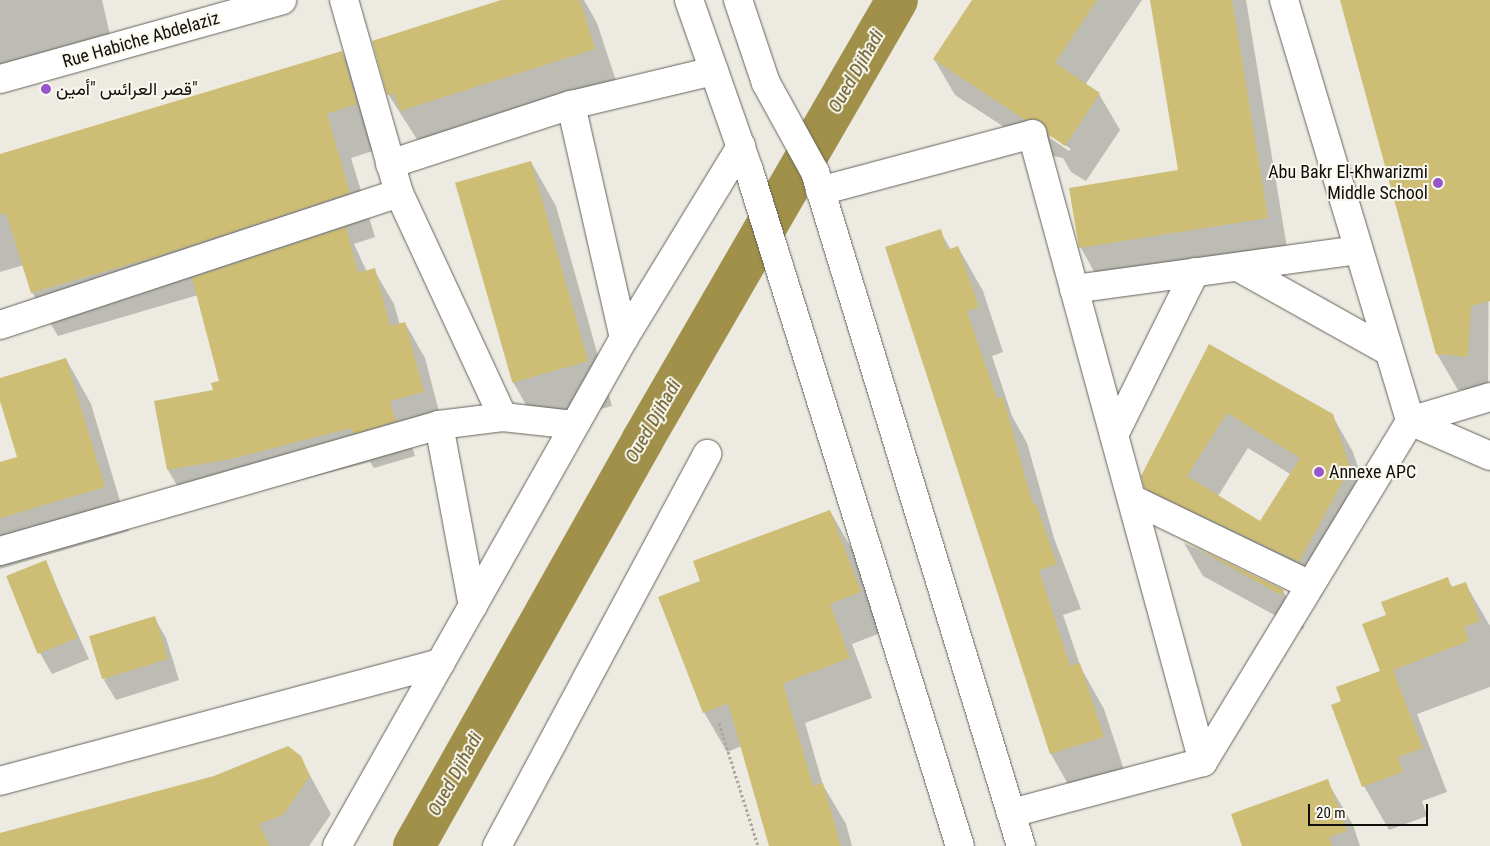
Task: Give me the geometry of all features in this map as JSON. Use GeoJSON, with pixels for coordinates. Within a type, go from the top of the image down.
{"type":"FeatureCollection","features":[{"type":"Feature","properties":{"kind":"street","name":"Rue Habiche Abdelaziz"},"geometry":{"type":"LineString","coordinates":[[0,79],[282,0]]}},
{"type":"Feature","properties":{"kind":"street"},"geometry":{"type":"LineString","coordinates":[[344,0],[390,164],[400,193],[504,417]]}},
{"type":"Feature","properties":{"kind":"street"},"geometry":{"type":"LineString","coordinates":[[689,0],[745,158],[960,846]]}},
{"type":"Feature","properties":{"kind":"street"},"geometry":{"type":"LineString","coordinates":[[738,0],[766,83],[818,181],[1021,846]]}},
{"type":"Feature","properties":{"kind":"street"},"geometry":{"type":"LineString","coordinates":[[1284,0],[1410,422],[1490,456]]}},
{"type":"Feature","properties":{"kind":"street"},"geometry":{"type":"LineString","coordinates":[[390,164],[571,105],[714,71]]}},
{"type":"Feature","properties":{"kind":"street"},"geometry":{"type":"LineString","coordinates":[[571,105],[624,338]]}},
{"type":"Feature","properties":{"kind":"street"},"geometry":{"type":"LineString","coordinates":[[818,181],[1032,134],[1202,762]]}},
{"type":"Feature","properties":{"kind":"street"},"geometry":{"type":"LineString","coordinates":[[337,846],[624,338],[745,158]]}},
{"type":"Feature","properties":{"kind":"street"},"geometry":{"type":"LineString","coordinates":[[0,325],[400,193]]}},
{"type":"Feature","properties":{"kind":"street"},"geometry":{"type":"LineString","coordinates":[[1074,289],[1358,250]]}},
{"type":"Feature","properties":{"kind":"street"},"geometry":{"type":"LineString","coordinates":[[1238,267],[1388,351]]}},
{"type":"Feature","properties":{"kind":"street"},"geometry":{"type":"LineString","coordinates":[[1114,435],[1195,272]]}},
{"type":"Feature","properties":{"kind":"street"},"geometry":{"type":"LineString","coordinates":[[1011,813],[1202,762],[1410,422],[1490,397]]}},
{"type":"Feature","properties":{"kind":"street"},"geometry":{"type":"LineString","coordinates":[[0,551],[439,425],[504,417],[574,425]]}},
{"type":"Feature","properties":{"kind":"street"},"geometry":{"type":"LineString","coordinates":[[439,425],[473,606]]}},
{"type":"Feature","properties":{"kind":"street"},"geometry":{"type":"LineString","coordinates":[[497,846],[707,454]]}},
{"type":"Feature","properties":{"kind":"street"},"geometry":{"type":"LineString","coordinates":[[1132,499],[1310,585]]}},
{"type":"Feature","properties":{"kind":"street"},"geometry":{"type":"LineString","coordinates":[[0,781],[440,663]]}},
{"type":"Feature","properties":{"kind":"path"},"geometry":{"type":"LineString","coordinates":[[719,723],[758,846]]}},
{"type":"Feature","properties":{"kind":"building"},"geometry":{"type":"Polygon","coordinates":[[[501,0],[580,0],[595,49],[400,111],[394,93],[387,95],[372,41],[501,0]]]}},
{"type":"Feature","properties":{"kind":"building"},"geometry":{"type":"Polygon","coordinates":[[[972,0],[1097,0],[1055,63],[1100,93],[1065,146],[1049,135],[1043,123],[1036,119],[1025,120],[933,59],[972,0]]]}},
{"type":"Feature","properties":{"kind":"building"},"geometry":{"type":"Polygon","coordinates":[[[1150,0],[1232,0],[1268,218],[1079,248],[1069,188],[1178,170],[1150,0]]]}},
{"type":"Feature","properties":{"kind":"building","name":"Abu Bakr El-Khwarizmi Middle School"},"geometry":{"type":"Polygon","coordinates":[[[1340,0],[1490,0],[1490,301],[1471,306],[1468,357],[1436,354],[1340,0]]]}},
{"type":"Feature","properties":{"kind":"building"},"geometry":{"type":"Polygon","coordinates":[[[342,51],[357,104],[327,114],[350,193],[161,255],[31,293],[6,213],[0,215],[0,154],[342,51]]]}},
{"type":"Feature","properties":{"kind":"building"},"geometry":{"type":"Polygon","coordinates":[[[531,161],[588,361],[512,383],[455,183],[531,161]]]}},
{"type":"Feature","properties":{"kind":"building"},"geometry":{"type":"Polygon","coordinates":[[[346,227],[358,273],[375,268],[390,326],[405,322],[424,392],[390,401],[396,421],[353,434],[351,428],[231,459],[167,470],[154,401],[213,390],[211,383],[219,381],[192,278],[346,227]]]}},
{"type":"Feature","properties":{"kind":"building"},"geometry":{"type":"Polygon","coordinates":[[[941,229],[947,250],[958,246],[979,307],[967,311],[997,399],[1003,397],[1033,505],[1036,504],[1057,564],[1039,570],[1070,666],[1080,663],[1104,737],[1050,754],[885,247],[941,229]]]}},
{"type":"Feature","properties":{"kind":"building","name":"Annexe APC"},"geometry":{"type":"Polygon","coordinates":[[[1209,344],[1333,414],[1350,468],[1299,562],[1144,488],[1141,476],[1209,344]],[[1227,413],[1187,476],[1260,521],[1300,458],[1227,413]]]}},
{"type":"Feature","properties":{"kind":"building"},"geometry":{"type":"Polygon","coordinates":[[[66,358],[105,487],[0,518],[0,462],[17,457],[0,401],[0,378],[66,358]]]}},
{"type":"Feature","properties":{"kind":"building"},"geometry":{"type":"Polygon","coordinates":[[[830,510],[861,592],[830,604],[850,658],[783,683],[813,786],[823,783],[841,846],[769,846],[728,703],[703,713],[658,597],[700,581],[693,561],[830,510]]]}},
{"type":"Feature","properties":{"kind":"building"},"geometry":{"type":"Polygon","coordinates":[[[1181,540],[1284,590],[1281,595],[1181,540]]]}},
{"type":"Feature","properties":{"kind":"building"},"geometry":{"type":"Polygon","coordinates":[[[46,560],[77,638],[38,654],[6,576],[46,560]]]}},
{"type":"Feature","properties":{"kind":"building"},"geometry":{"type":"Polygon","coordinates":[[[1448,577],[1451,587],[1466,582],[1480,621],[1464,627],[1469,641],[1393,670],[1423,748],[1398,757],[1403,772],[1362,787],[1331,705],[1341,701],[1336,687],[1380,671],[1362,624],[1386,615],[1381,602],[1448,577]]]}},
{"type":"Feature","properties":{"kind":"building"},"geometry":{"type":"Polygon","coordinates":[[[155,616],[168,659],[102,679],[89,636],[155,616]]]}},
{"type":"Feature","properties":{"kind":"building"},"geometry":{"type":"Polygon","coordinates":[[[288,746],[301,756],[310,776],[284,814],[259,824],[270,846],[0,846],[0,833],[214,776],[288,746]]]}},
{"type":"Feature","properties":{"kind":"building"},"geometry":{"type":"Polygon","coordinates":[[[1328,779],[1347,831],[1329,837],[1332,846],[1242,846],[1231,814],[1328,779]]]}},
{"type":"Feature","properties":{"kind":"waterway","name":"Oued Djihadi"},"geometry":{"type":"LineString","coordinates":[[414,846],[642,441],[897,0]]}},
{"type":"Feature","properties":{"kind":"place","name":"قصر العرائس \"أمين\""},"geometry":{"type":"Point","coordinates":[46,89]}},
{"type":"Feature","properties":{"kind":"place","name":"Abu Bakr El-Khwarizmi Middle School"},"geometry":{"type":"Point","coordinates":[1438,183]}},
{"type":"Feature","properties":{"kind":"place","name":"Annexe APC"},"geometry":{"type":"Point","coordinates":[1319,472]}}]}
